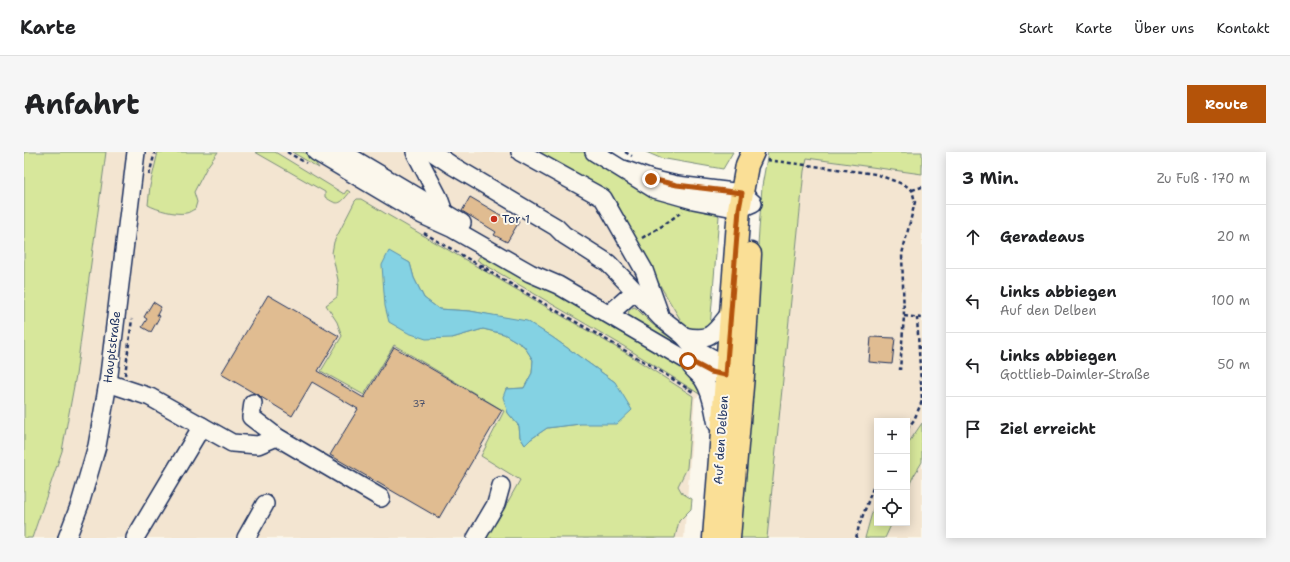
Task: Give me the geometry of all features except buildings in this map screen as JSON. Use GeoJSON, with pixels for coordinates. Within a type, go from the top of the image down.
{"type":"FeatureCollection","features":[{"type":"Feature","properties":{"kind":"main road","name":"Auf den Delben"},"geometry":{"type":"LineString","coordinates":[[714,538],[720,438],[732,372],[747,165],[758,154]]}},
{"type":"Feature","properties":{"kind":"main road","name":"Auf den Delben"},"geometry":{"type":"LineString","coordinates":[[729,538],[732,372],[730,313],[744,202]]}},
{"type":"Feature","properties":{"kind":"street","name":"Hauptstraße"},"geometry":{"type":"LineString","coordinates":[[67,538],[80,504],[97,446],[108,383],[136,152]]}},
{"type":"Feature","properties":{"kind":"street"},"geometry":{"type":"LineString","coordinates":[[316,152],[422,215],[449,235],[498,264],[530,273],[558,285],[688,361],[711,372],[732,372]]}},
{"type":"Feature","properties":{"kind":"street"},"geometry":{"type":"LineString","coordinates":[[342,152],[517,255],[558,285]]}},
{"type":"Feature","properties":{"kind":"street"},"geometry":{"type":"LineString","coordinates":[[415,152],[439,198],[444,212]]}},
{"type":"Feature","properties":{"kind":"street"},"geometry":{"type":"LineString","coordinates":[[432,152],[556,227],[564,235],[608,263],[661,318],[684,336],[694,348],[732,372]]}},
{"type":"Feature","properties":{"kind":"street"},"geometry":{"type":"LineString","coordinates":[[520,152],[603,198],[644,270],[661,318]]}},
{"type":"Feature","properties":{"kind":"street"},"geometry":{"type":"LineString","coordinates":[[594,152],[654,189],[693,200],[744,202]]}},
{"type":"Feature","properties":{"kind":"street"},"geometry":{"type":"LineString","coordinates":[[623,169],[651,179],[744,202]]}},
{"type":"Feature","properties":{"kind":"street"},"geometry":{"type":"LineString","coordinates":[[609,314],[635,291]]}},
{"type":"Feature","properties":{"kind":"street"},"geometry":{"type":"LineString","coordinates":[[684,336],[703,338],[714,333],[730,313]]}},
{"type":"Feature","properties":{"kind":"street"},"geometry":{"type":"LineString","coordinates":[[688,361],[710,390],[720,438]]}},
{"type":"Feature","properties":{"kind":"street"},"geometry":{"type":"LineString","coordinates":[[108,383],[150,398],[232,443],[258,445],[277,437]]}},
{"type":"Feature","properties":{"kind":"street"},"geometry":{"type":"LineString","coordinates":[[253,402],[251,417],[277,437],[380,498]]}},
{"type":"Feature","properties":{"kind":"street"},"geometry":{"type":"LineString","coordinates":[[135,538],[202,426]]}},
{"type":"Feature","properties":{"kind":"street"},"geometry":{"type":"LineString","coordinates":[[476,538],[496,504],[501,486]]}},
{"type":"Feature","properties":{"kind":"street"},"geometry":{"type":"LineString","coordinates":[[246,538],[265,504]]}},
{"type":"Feature","properties":{"kind":"path"},"geometry":{"type":"LineString","coordinates":[[758,154],[876,174],[905,185],[912,190],[915,202],[902,254],[904,316],[900,370]]}},
{"type":"Feature","properties":{"kind":"path"},"geometry":{"type":"LineString","coordinates":[[912,190],[922,187]]}},
{"type":"Feature","properties":{"kind":"path"},"geometry":{"type":"LineString","coordinates":[[629,245],[662,226],[692,205],[693,200]]}},
{"type":"Feature","properties":{"kind":"path"},"geometry":{"type":"LineString","coordinates":[[477,264],[483,269],[648,364],[714,406]]}},
{"type":"Feature","properties":{"kind":"path"},"geometry":{"type":"LineString","coordinates":[[904,316],[922,318]]}},
{"type":"Feature","properties":{"kind":"path"},"geometry":{"type":"LineString","coordinates":[[910,426],[922,401],[918,318]]}},
{"type":"Feature","properties":{"kind":"path"},"geometry":{"type":"LineString","coordinates":[[856,538],[874,485]]}},
{"type":"Feature","properties":{"kind":"shaded area"},"geometry":{"type":"Polygon","coordinates":[[[106,152],[532,152],[607,196],[710,328],[706,391],[695,398],[684,538],[32,538],[62,451],[76,375],[106,152]]]}},
{"type":"Feature","properties":{"kind":"shaded area"},"geometry":{"type":"Polygon","coordinates":[[[807,158],[922,174],[922,423],[910,441],[910,418],[874,418],[874,506],[865,538],[767,538],[804,171],[807,158]]]}},
{"type":"Feature","properties":{"kind":"shaded area"},"geometry":{"type":"Polygon","coordinates":[[[922,462],[922,538],[885,538],[891,526],[910,526],[910,484],[922,462]]]}},
{"type":"Feature","properties":{"kind":"green space"},"geometry":{"type":"Polygon","coordinates":[[[24,152],[106,152],[76,375],[62,451],[32,538],[24,538],[24,152]]]}},
{"type":"Feature","properties":{"kind":"green space"},"geometry":{"type":"Polygon","coordinates":[[[158,152],[218,152],[207,167],[194,192],[197,202],[195,209],[187,213],[172,213],[148,205],[150,186],[158,152]]]}},
{"type":"Feature","properties":{"kind":"green space"},"geometry":{"type":"Polygon","coordinates":[[[255,152],[275,152],[344,194],[347,190],[350,192],[341,202],[333,202],[325,197],[325,192],[255,152]]]}},
{"type":"Feature","properties":{"kind":"green space"},"geometry":{"type":"Polygon","coordinates":[[[292,152],[303,152],[308,154],[319,168],[292,152]]]}},
{"type":"Feature","properties":{"kind":"green space"},"geometry":{"type":"Polygon","coordinates":[[[532,152],[583,152],[623,175],[714,212],[719,216],[710,328],[707,330],[696,330],[683,324],[607,196],[532,152]]]}},
{"type":"Feature","properties":{"kind":"green space"},"geometry":{"type":"Polygon","coordinates":[[[646,152],[733,152],[723,169],[660,158],[646,152]]]}},
{"type":"Feature","properties":{"kind":"green space"},"geometry":{"type":"Polygon","coordinates":[[[768,152],[922,152],[922,174],[807,158],[804,171],[767,538],[738,538],[762,186],[768,152]]]}},
{"type":"Feature","properties":{"kind":"green space"},"geometry":{"type":"Polygon","coordinates":[[[357,199],[361,199],[626,353],[693,396],[687,468],[678,486],[682,493],[692,499],[691,509],[679,521],[675,538],[479,538],[488,526],[496,523],[520,480],[481,456],[504,411],[394,345],[364,395],[321,371],[342,336],[337,322],[326,305],[337,297],[338,280],[332,253],[334,242],[357,199]],[[389,252],[452,338],[483,329],[504,334],[524,346],[533,360],[532,373],[524,388],[506,389],[508,413],[519,426],[520,437],[525,445],[547,428],[580,424],[615,382],[552,337],[527,322],[470,311],[439,309],[424,298],[414,278],[410,263],[389,252]]]}},
{"type":"Feature","properties":{"kind":"green space"},"geometry":{"type":"Polygon","coordinates":[[[480,256],[505,268],[521,273],[681,364],[706,391],[701,395],[625,347],[477,260],[480,256]]]}},
{"type":"Feature","properties":{"kind":"green space"},"geometry":{"type":"Polygon","coordinates":[[[634,307],[665,334],[708,359],[708,365],[628,316],[629,310],[634,307]]]}},
{"type":"Feature","properties":{"kind":"green space"},"geometry":{"type":"Polygon","coordinates":[[[922,423],[922,462],[910,484],[910,454],[910,441],[922,423]]]}},
{"type":"Feature","properties":{"kind":"green space"},"geometry":{"type":"Polygon","coordinates":[[[874,506],[874,526],[891,526],[885,538],[865,538],[874,506]]]}},
{"type":"Feature","properties":{"kind":"water"},"geometry":{"type":"Polygon","coordinates":[[[389,251],[410,263],[414,278],[424,298],[439,309],[470,311],[527,321],[615,382],[632,410],[617,424],[580,424],[547,428],[525,445],[520,437],[519,426],[508,413],[503,397],[506,389],[524,388],[532,373],[533,360],[524,346],[504,334],[483,329],[452,338],[426,339],[408,333],[389,322],[385,306],[382,265],[389,251]]]}},
{"type":"Feature","properties":{"kind":"place","name":"Tor 1"},"geometry":{"type":"Point","coordinates":[494,219]}},
{"type":"Feature","properties":{"kind":"route"},"geometry":{"type":"LineString","coordinates":[[651,179],[677,185],[742,193],[739,209],[726,375],[711,372],[688,361]]}}]}
